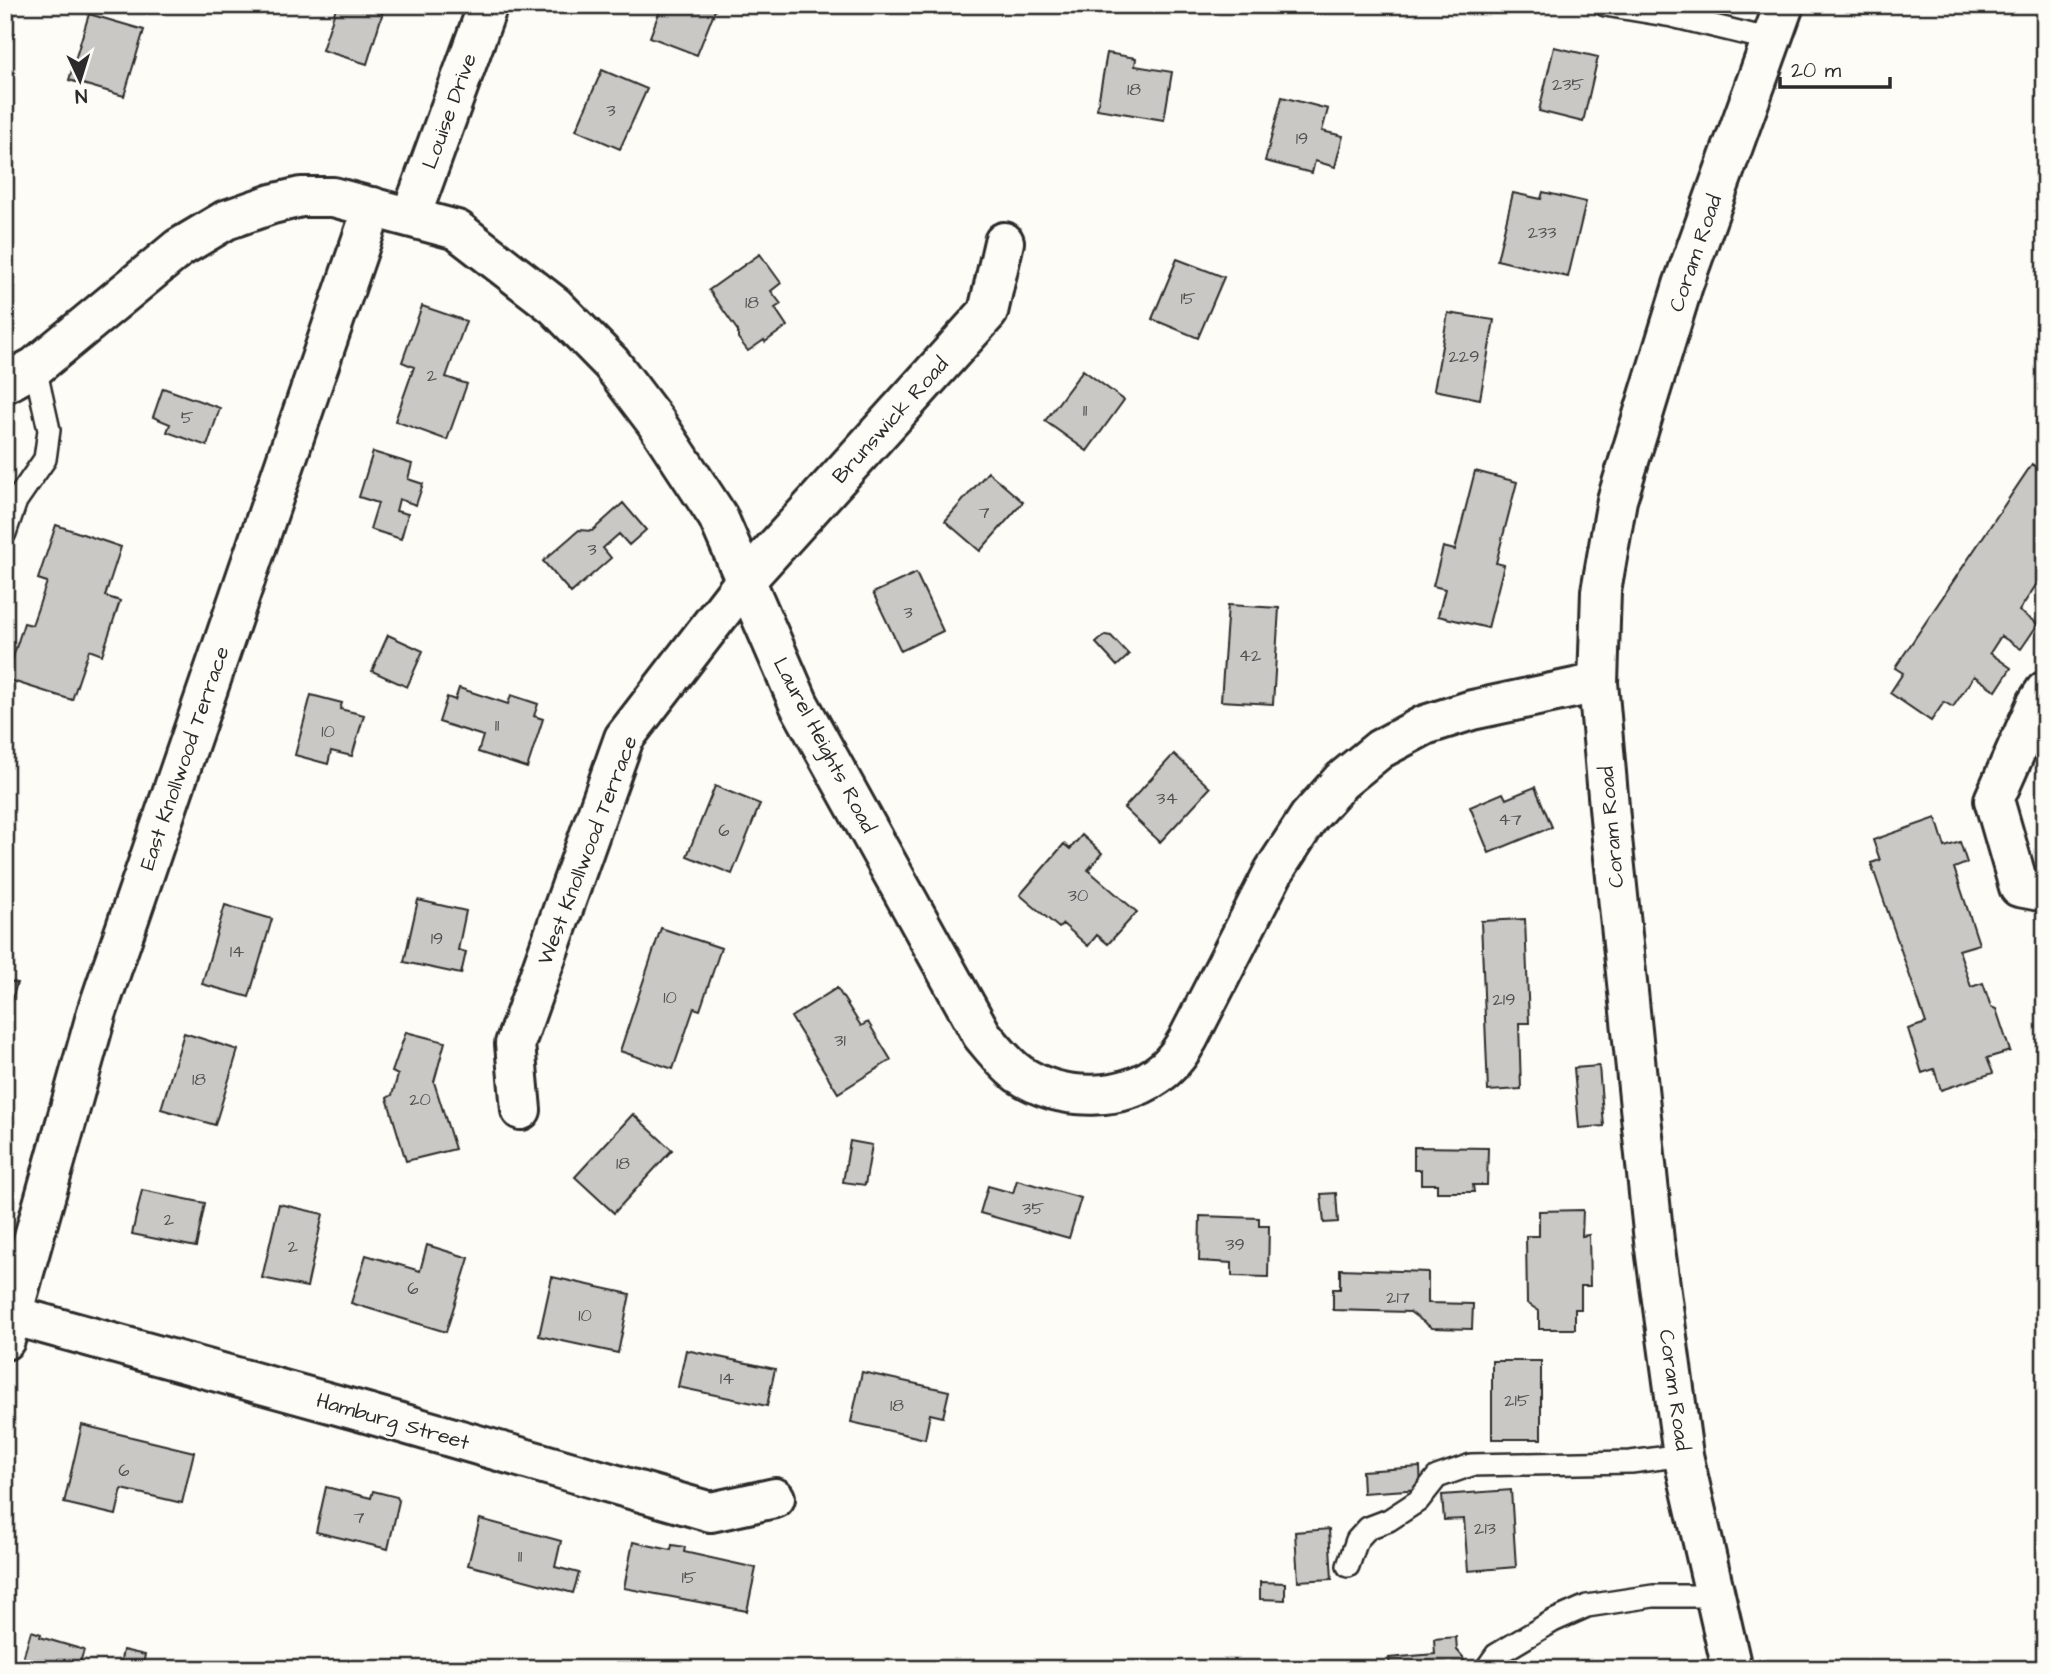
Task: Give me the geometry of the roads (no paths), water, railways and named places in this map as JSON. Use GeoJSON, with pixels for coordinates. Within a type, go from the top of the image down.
{"type":"FeatureCollection","features":[{"type":"Feature","properties":{"kind":"street","name":"Louise Drive"},"geometry":{"type":"LineString","coordinates":[[411,216],[488,5]]}},
{"type":"Feature","properties":{"kind":"street","name":"Coram Road"},"geometry":{"type":"LineString","coordinates":[[1732,1669],[1683,1455],[1654,1241],[1598,683],[1601,591],[1617,500],[1683,285],[1778,22]]}},
{"type":"Feature","properties":{"kind":"street","name":"Laurel Heights Road"},"geometry":{"type":"LineString","coordinates":[[20,375],[179,248],[226,220],[272,204],[301,197],[333,197],[457,230],[555,306],[611,363],[655,421],[718,517],[799,704],[982,1035],[1017,1073],[1061,1092],[1107,1093],[1128,1089],[1166,1069],[1188,1039],[1274,871],[1309,817],[1341,781],[1380,749],[1425,725],[1472,710],[1598,683]]}},
{"type":"Feature","properties":{"kind":"street","name":"East Knollwood Terrace"},"geometry":{"type":"LineString","coordinates":[[8,1327],[97,1012],[373,207]]}},
{"type":"Feature","properties":{"kind":"street","name":"Brunswick Road"},"geometry":{"type":"LineString","coordinates":[[745,581],[988,312],[1004,243]]}},
{"type":"Feature","properties":{"kind":"street","name":"West Knollwood Terrace"},"geometry":{"type":"LineString","coordinates":[[521,1111],[515,1044],[624,738],[745,581]]}},
{"type":"Feature","properties":{"kind":"street"},"geometry":{"type":"LineString","coordinates":[[2045,691],[2037,703],[1994,800],[2019,887],[2045,892]]}},
{"type":"Feature","properties":{"kind":"street","name":"Hamburg Street"},"geometry":{"type":"LineString","coordinates":[[8,1327],[363,1412],[711,1513],[775,1498]]}},
{"type":"Feature","properties":{"kind":"lane"},"geometry":{"type":"LineString","coordinates":[[1605,5],[1672,16],[1778,22]]}},
{"type":"Feature","properties":{"kind":"lane"},"geometry":{"type":"LineString","coordinates":[[5,533],[16,500],[46,459],[49,430],[20,375]]}},
{"type":"Feature","properties":{"kind":"lane"},"geometry":{"type":"LineString","coordinates":[[1348,1566],[1357,1540],[1368,1528],[1389,1520],[1418,1501],[1437,1477],[1471,1465],[1631,1462],[1683,1455]]}},
{"type":"Feature","properties":{"kind":"lane"},"geometry":{"type":"LineString","coordinates":[[1486,1669],[1496,1655],[1553,1621],[1587,1606],[1653,1596],[1714,1596]]}}]}
